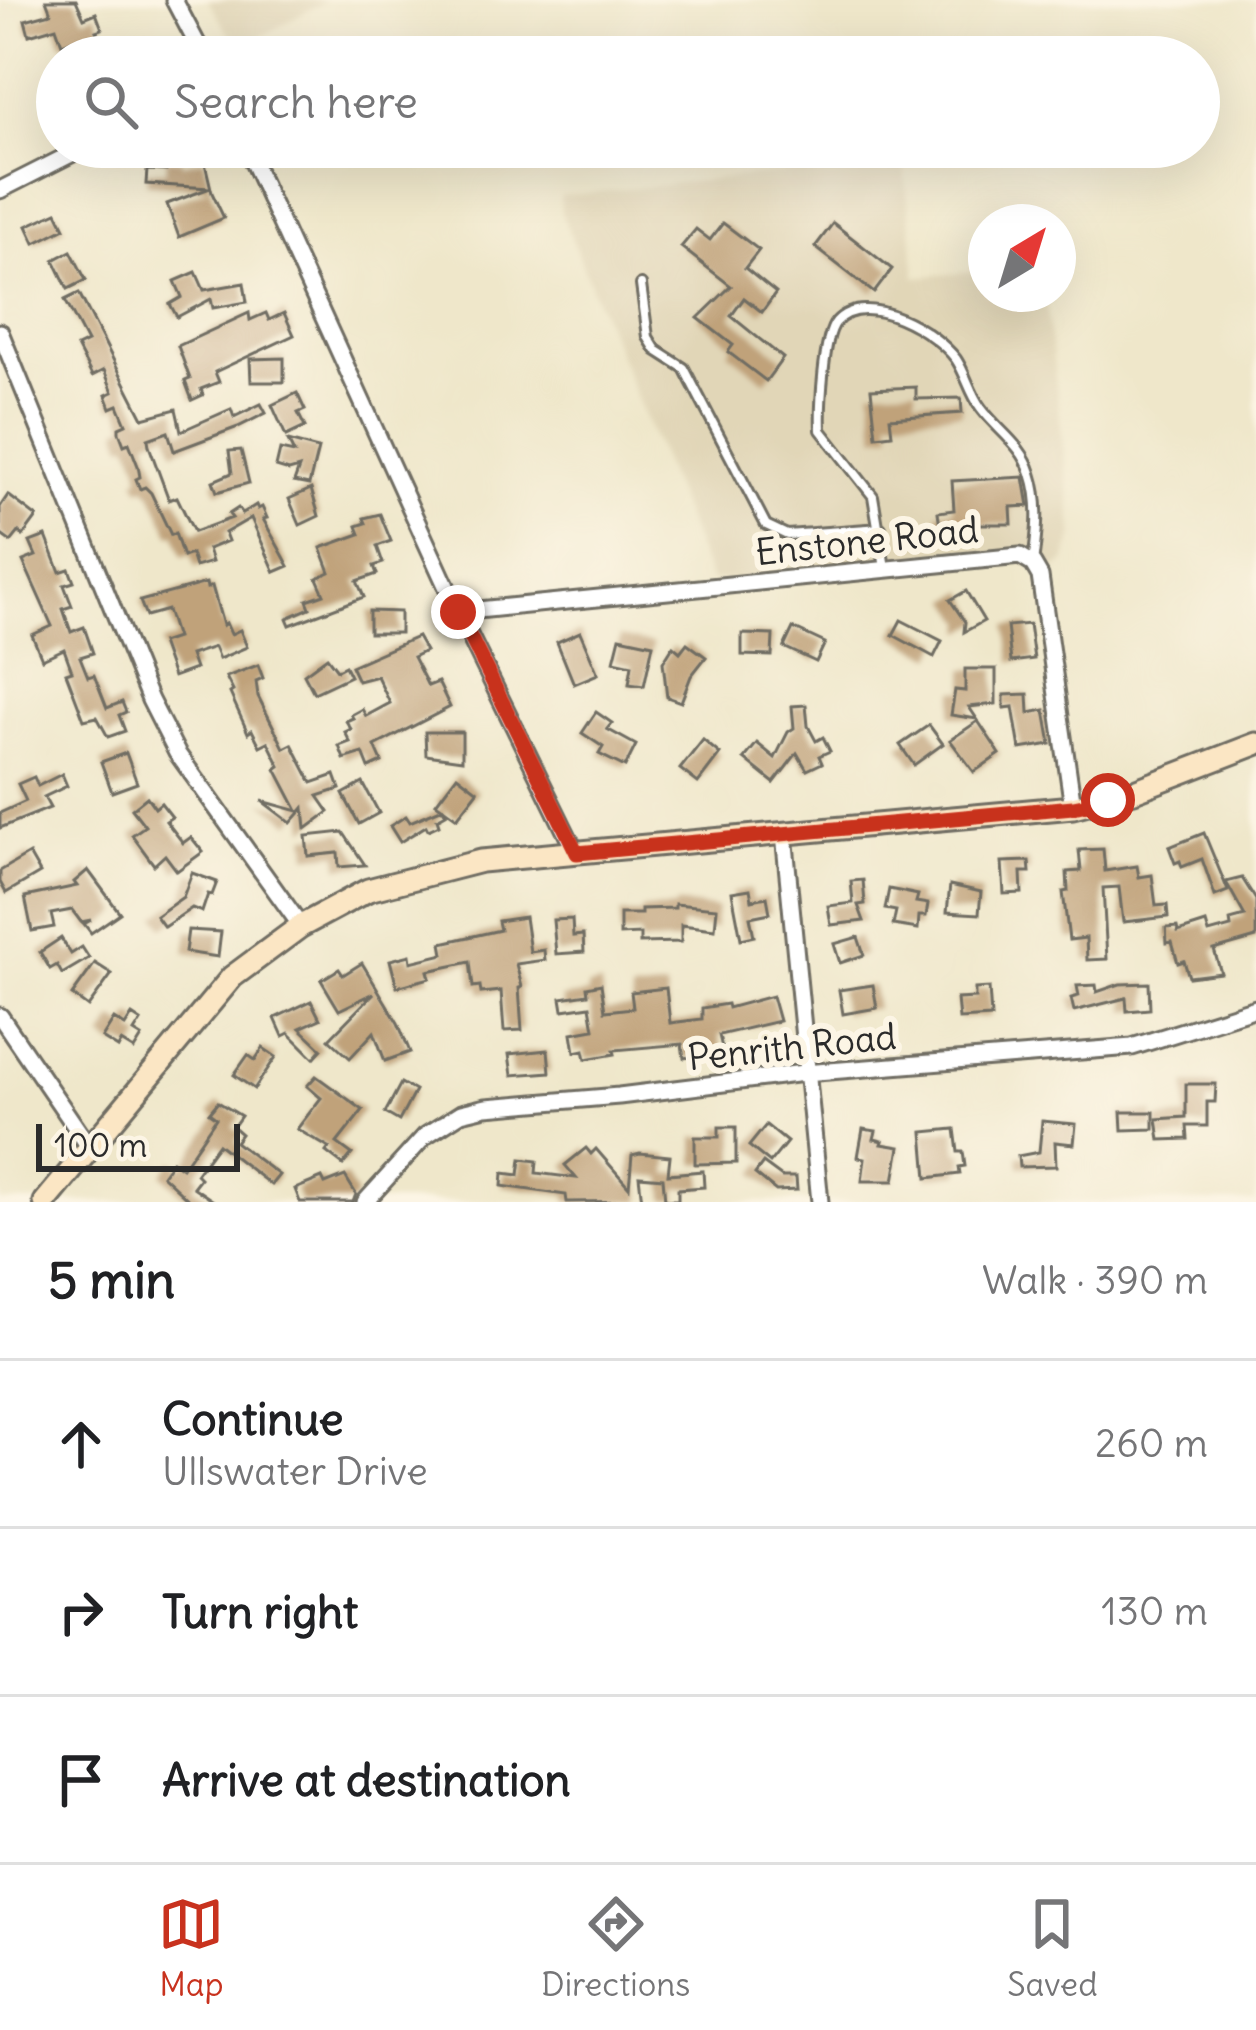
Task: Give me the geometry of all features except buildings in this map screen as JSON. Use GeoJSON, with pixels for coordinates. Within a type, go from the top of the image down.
{"type":"FeatureCollection","features":[{"type":"Feature","properties":{"kind":"street"},"geometry":{"type":"LineString","coordinates":[[174,0],[193,36]]}},
{"type":"Feature","properties":{"kind":"street"},"geometry":{"type":"LineString","coordinates":[[0,190],[43,168]]}},
{"type":"Feature","properties":{"kind":"street"},"geometry":{"type":"LineString","coordinates":[[256,168],[458,612],[577,853]]}},
{"type":"Feature","properties":{"kind":"street"},"geometry":{"type":"LineString","coordinates":[[0,332],[150,700],[177,753],[302,926]]}},
{"type":"Feature","properties":{"kind":"street","name":"Enstone Road"},"geometry":{"type":"LineString","coordinates":[[458,612],[1020,556],[1033,564]]}},
{"type":"Feature","properties":{"kind":"street"},"geometry":{"type":"LineString","coordinates":[[1033,564],[1043,592],[1073,807]]}},
{"type":"Feature","properties":{"kind":"street"},"geometry":{"type":"LineString","coordinates":[[45,1202],[232,977],[302,926],[368,890],[481,861],[1073,807],[1134,791],[1256,744]]}},
{"type":"Feature","properties":{"kind":"street"},"geometry":{"type":"LineString","coordinates":[[784,834],[820,1202]]}},
{"type":"Feature","properties":{"kind":"street","name":"Penrith Road"},"geometry":{"type":"LineString","coordinates":[[365,1202],[424,1136],[461,1113],[521,1102],[620,1096],[805,1073],[1132,1047],[1256,1008]]}},
{"type":"Feature","properties":{"kind":"street"},"geometry":{"type":"LineString","coordinates":[[0,1016],[90,1148]]}},
{"type":"Feature","properties":{"kind":"lane"},"geometry":{"type":"LineString","coordinates":[[641,285],[648,338],[656,350],[684,368],[766,525],[788,536],[880,528]]}},
{"type":"Feature","properties":{"kind":"lane"},"geometry":{"type":"LineString","coordinates":[[885,569],[879,512],[865,481],[821,430],[830,334],[840,318],[857,311],[888,313],[917,324],[956,359],[985,413],[1017,444],[1036,491],[1033,564]]}},
{"type":"Feature","properties":{"kind":"shaded area"},"geometry":{"type":"Polygon","coordinates":[[[208,0],[327,0],[262,36],[230,36],[208,0]]]}},
{"type":"Feature","properties":{"kind":"shaded area"},"geometry":{"type":"Polygon","coordinates":[[[826,168],[904,168],[916,277],[968,273],[968,312],[1047,312],[1074,536],[1065,562],[1046,576],[1037,561],[711,581],[561,212],[560,196],[826,168]]]}},
{"type":"Feature","properties":{"kind":"route"},"geometry":{"type":"LineString","coordinates":[[458,612],[577,853],[1108,800]]}}]}
